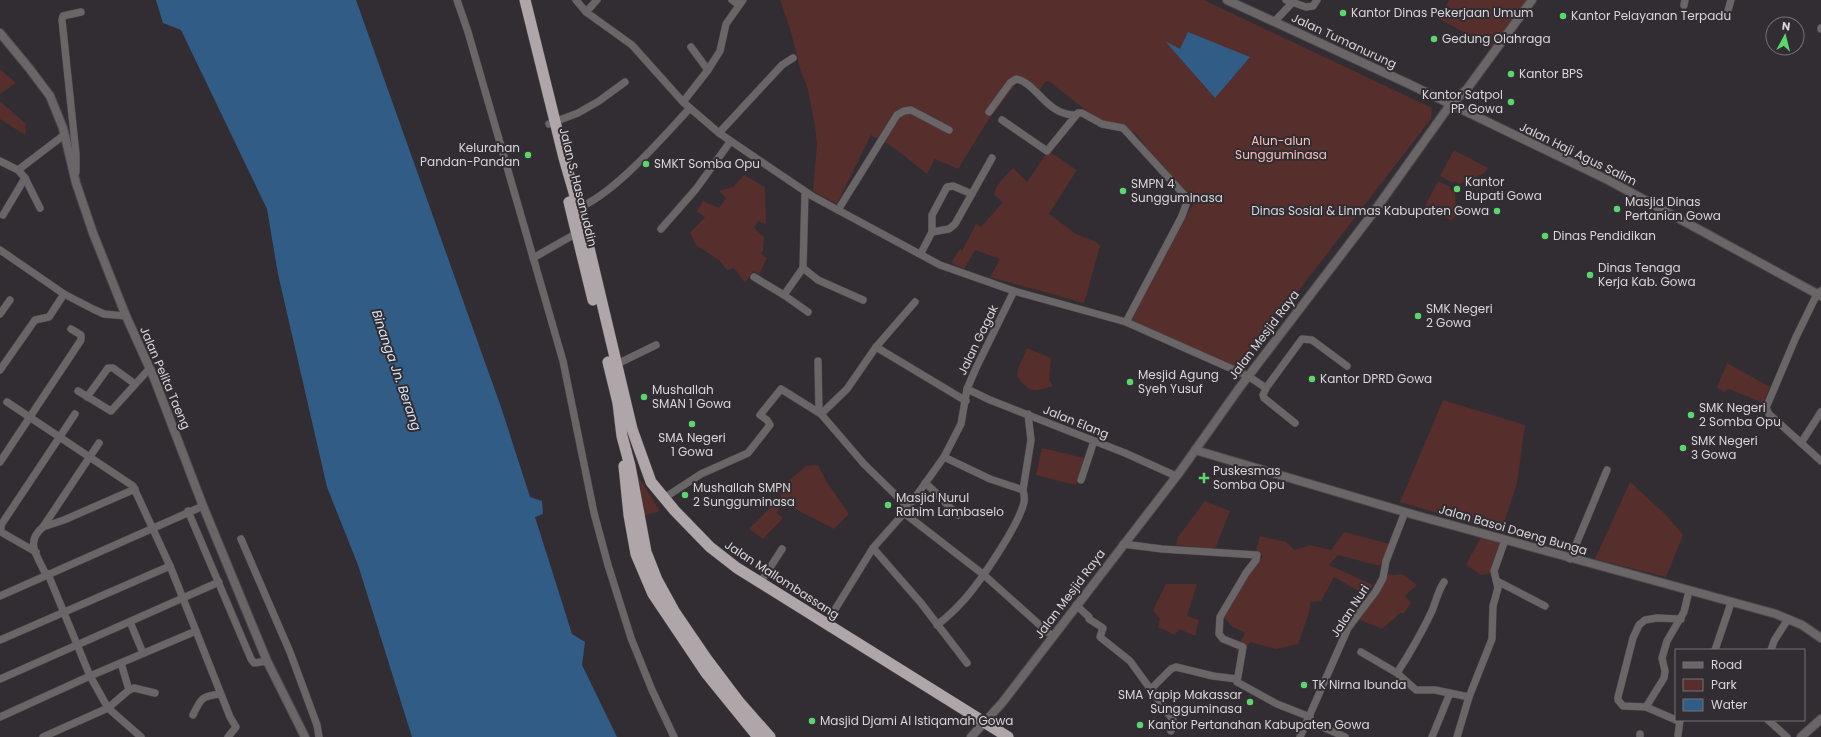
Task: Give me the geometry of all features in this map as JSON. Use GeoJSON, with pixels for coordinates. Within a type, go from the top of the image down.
{"type":"FeatureCollection","features":[{"type":"Feature","properties":{"kind":"highway","name":"Jalan S. Hasanuddin"},"geometry":{"type":"LineString","coordinates":[[518,0],[575,209],[613,366]]}},
{"type":"Feature","properties":{"kind":"highway","name":"Jalan S. Hasanuddin"},"geometry":{"type":"LineString","coordinates":[[525,0],[552,123]]}},
{"type":"Feature","properties":{"kind":"highway","name":"Jalan S. Hasanuddin"},"geometry":{"type":"LineString","coordinates":[[575,209],[577,233],[617,379]]}},
{"type":"Feature","properties":{"kind":"highway"},"geometry":{"type":"LineString","coordinates":[[617,379],[618,403],[624,446],[625,480],[636,554],[653,594],[706,673],[758,737]]}},
{"type":"Feature","properties":{"kind":"highway","name":"Jalan Mallombassang"},"geometry":{"type":"LineString","coordinates":[[617,379],[636,442],[651,482],[710,547],[737,568],[760,583],[1008,737]]}},
{"type":"Feature","properties":{"kind":"highway"},"geometry":{"type":"LineString","coordinates":[[624,446],[630,466],[646,552],[656,580],[682,623],[706,658],[740,703],[770,737]]}},
{"type":"Feature","properties":{"kind":"street"},"geometry":{"type":"LineString","coordinates":[[457,0],[468,32],[563,361],[591,500],[608,565],[631,638],[652,690],[674,737]]}},
{"type":"Feature","properties":{"kind":"street"},"geometry":{"type":"LineString","coordinates":[[576,0],[586,12],[632,45],[683,102],[719,133],[730,142],[811,195],[921,253],[940,265],[1014,291],[1126,322],[1248,376],[1266,388]]}},
{"type":"Feature","properties":{"kind":"street"},"geometry":{"type":"LineString","coordinates":[[586,12],[597,0]]}},
{"type":"Feature","properties":{"kind":"street"},"geometry":{"type":"LineString","coordinates":[[683,102],[708,70],[720,50],[726,24],[741,2],[732,0]]}},
{"type":"Feature","properties":{"kind":"street","name":"Jalan Tumanurung"},"geometry":{"type":"LineString","coordinates":[[1227,0],[1410,84],[1450,105]]}},
{"type":"Feature","properties":{"kind":"street"},"geometry":{"type":"LineString","coordinates":[[1274,22],[1289,2],[1308,8],[1313,6],[1317,0]]}},
{"type":"Feature","properties":{"kind":"street","name":"Jalan Mesjid Raya"},"geometry":{"type":"LineString","coordinates":[[971,737],[986,722],[1176,476],[1248,376],[1373,213],[1450,105],[1467,89],[1532,0]]}},
{"type":"Feature","properties":{"kind":"street"},"geometry":{"type":"LineString","coordinates":[[1727,14],[1731,0]]}},
{"type":"Feature","properties":{"kind":"street"},"geometry":{"type":"LineString","coordinates":[[76,183],[76,154],[62,20],[63,16],[66,14],[81,12]]}},
{"type":"Feature","properties":{"kind":"street","name":"Jalan Pelita Taeng"},"geometry":{"type":"LineString","coordinates":[[0,33],[50,96],[63,128],[76,183],[93,233],[126,316],[150,368],[203,506],[267,661],[305,737]]}},
{"type":"Feature","properties":{"kind":"street"},"geometry":{"type":"LineString","coordinates":[[691,47],[708,70]]}},
{"type":"Feature","properties":{"kind":"street"},"geometry":{"type":"LineString","coordinates":[[719,133],[782,65],[793,58]]}},
{"type":"Feature","properties":{"kind":"street"},"geometry":{"type":"LineString","coordinates":[[989,112],[1010,83],[1016,79],[1026,83],[1042,100],[1062,113],[1075,115],[1082,113],[1102,124],[1122,128],[1189,201],[1126,322]]}},
{"type":"Feature","properties":{"kind":"street"},"geometry":{"type":"LineString","coordinates":[[552,123],[570,117],[599,101],[625,82]]}},
{"type":"Feature","properties":{"kind":"street","name":"Jalan Haji Agus Salim"},"geometry":{"type":"LineString","coordinates":[[1450,105],[1608,180],[1820,294]]}},
{"type":"Feature","properties":{"kind":"street"},"geometry":{"type":"LineString","coordinates":[[575,209],[612,186],[627,173],[690,108]]}},
{"type":"Feature","properties":{"kind":"street"},"geometry":{"type":"LineString","coordinates":[[838,210],[897,115],[911,110],[949,130]]}},
{"type":"Feature","properties":{"kind":"street"},"geometry":{"type":"LineString","coordinates":[[1002,120],[1048,151],[1075,115]]}},
{"type":"Feature","properties":{"kind":"street"},"geometry":{"type":"LineString","coordinates":[[18,170],[64,135]]}},
{"type":"Feature","properties":{"kind":"street"},"geometry":{"type":"LineString","coordinates":[[660,229],[696,189],[730,142]]}},
{"type":"Feature","properties":{"kind":"street"},"geometry":{"type":"LineString","coordinates":[[932,232],[949,229],[955,224],[992,158]]}},
{"type":"Feature","properties":{"kind":"street"},"geometry":{"type":"LineString","coordinates":[[0,161],[18,170],[25,178],[40,208]]}},
{"type":"Feature","properties":{"kind":"street"},"geometry":{"type":"LineString","coordinates":[[3,215],[25,178]]}},
{"type":"Feature","properties":{"kind":"street"},"geometry":{"type":"LineString","coordinates":[[921,253],[932,232],[932,215],[947,187],[953,186],[972,194]]}},
{"type":"Feature","properties":{"kind":"street"},"geometry":{"type":"LineString","coordinates":[[784,295],[803,268],[811,195]]}},
{"type":"Feature","properties":{"kind":"street"},"geometry":{"type":"LineString","coordinates":[[533,258],[577,233]]}},
{"type":"Feature","properties":{"kind":"street"},"geometry":{"type":"LineString","coordinates":[[0,250],[64,294],[104,314],[126,316]]}},
{"type":"Feature","properties":{"kind":"street"},"geometry":{"type":"LineString","coordinates":[[803,268],[818,280],[863,300]]}},
{"type":"Feature","properties":{"kind":"street"},"geometry":{"type":"LineString","coordinates":[[754,277],[784,295],[808,312]]}},
{"type":"Feature","properties":{"kind":"street","name":"Jalan Gagak"},"geometry":{"type":"LineString","coordinates":[[826,624],[876,545],[906,510],[944,458],[962,424],[967,389],[1014,291]]}},
{"type":"Feature","properties":{"kind":"street"},"geometry":{"type":"LineString","coordinates":[[0,370],[35,320],[49,317],[64,294]]}},
{"type":"Feature","properties":{"kind":"street"},"geometry":{"type":"LineString","coordinates":[[1820,294],[1796,337],[1766,408],[1769,414],[1821,461]]}},
{"type":"Feature","properties":{"kind":"street"},"geometry":{"type":"LineString","coordinates":[[0,314],[10,300]]}},
{"type":"Feature","properties":{"kind":"street"},"geometry":{"type":"LineString","coordinates":[[817,411],[847,389],[876,347],[915,302]]}},
{"type":"Feature","properties":{"kind":"street"},"geometry":{"type":"LineString","coordinates":[[0,462],[81,340],[80,335],[71,329]]}},
{"type":"Feature","properties":{"kind":"street"},"geometry":{"type":"LineString","coordinates":[[1295,423],[1264,398],[1263,395],[1266,388],[1302,339],[1312,340],[1347,366]]}},
{"type":"Feature","properties":{"kind":"street"},"geometry":{"type":"LineString","coordinates":[[613,366],[656,345]]}},
{"type":"Feature","properties":{"kind":"street"},"geometry":{"type":"LineString","coordinates":[[876,347],[966,401]]}},
{"type":"Feature","properties":{"kind":"street"},"geometry":{"type":"LineString","coordinates":[[817,411],[818,360]]}},
{"type":"Feature","properties":{"kind":"street"},"geometry":{"type":"LineString","coordinates":[[87,397],[108,368],[114,368],[135,384]]}},
{"type":"Feature","properties":{"kind":"street"},"geometry":{"type":"LineString","coordinates":[[78,391],[111,411],[150,368]]}},
{"type":"Feature","properties":{"kind":"street"},"geometry":{"type":"LineString","coordinates":[[664,498],[694,478],[752,451],[770,425],[768,420],[760,415],[780,389],[817,411],[906,510],[984,575],[1052,636]]}},
{"type":"Feature","properties":{"kind":"street","name":"Jalan Elang"},"geometry":{"type":"LineString","coordinates":[[967,389],[990,400],[1028,414],[1176,476]]}},
{"type":"Feature","properties":{"kind":"street"},"geometry":{"type":"LineString","coordinates":[[7,402],[126,480],[135,488],[170,566],[230,718],[236,725],[228,737]]}},
{"type":"Feature","properties":{"kind":"street"},"geometry":{"type":"LineString","coordinates":[[1801,443],[1821,412]]}},
{"type":"Feature","properties":{"kind":"street"},"geometry":{"type":"LineString","coordinates":[[36,552],[6,536],[1,532],[1,525],[75,414]]}},
{"type":"Feature","properties":{"kind":"street"},"geometry":{"type":"LineString","coordinates":[[937,625],[963,602],[984,575],[1024,503],[1023,490],[1031,440],[1028,414]]}},
{"type":"Feature","properties":{"kind":"street"},"geometry":{"type":"LineString","coordinates":[[1082,480],[1094,441]]}},
{"type":"Feature","properties":{"kind":"street"},"geometry":{"type":"LineString","coordinates":[[99,442],[43,527],[33,539],[33,545],[90,676],[108,708],[141,737]]}},
{"type":"Feature","properties":{"kind":"street","name":"Jalan Basoi Daeng Bunga"},"geometry":{"type":"LineString","coordinates":[[1195,450],[1405,512],[1788,619],[1802,625],[1821,638]]}},
{"type":"Feature","properties":{"kind":"street"},"geometry":{"type":"LineString","coordinates":[[944,458],[990,479],[1023,490]]}},
{"type":"Feature","properties":{"kind":"street"},"geometry":{"type":"LineString","coordinates":[[1570,559],[1607,470]]}},
{"type":"Feature","properties":{"kind":"street"},"geometry":{"type":"LineString","coordinates":[[925,483],[938,493],[942,501],[958,515]]}},
{"type":"Feature","properties":{"kind":"street"},"geometry":{"type":"LineString","coordinates":[[43,527],[64,520],[135,488]]}},
{"type":"Feature","properties":{"kind":"street"},"geometry":{"type":"LineString","coordinates":[[0,596],[188,511],[203,506]]}},
{"type":"Feature","properties":{"kind":"street"},"geometry":{"type":"LineString","coordinates":[[188,511],[252,662],[259,663],[267,661]]}},
{"type":"Feature","properties":{"kind":"street","name":"Jalan Nuri"},"geometry":{"type":"LineString","coordinates":[[1300,737],[1310,719],[1327,673],[1348,628],[1376,591],[1383,578],[1386,561],[1405,512]]}},
{"type":"Feature","properties":{"kind":"street"},"geometry":{"type":"LineString","coordinates":[[241,539],[290,652],[317,725],[319,737]]}},
{"type":"Feature","properties":{"kind":"street"},"geometry":{"type":"LineString","coordinates":[[1457,737],[1469,697],[1492,639],[1494,606],[1498,588],[1494,571],[1505,540]]}},
{"type":"Feature","properties":{"kind":"street"},"geometry":{"type":"LineString","coordinates":[[1123,544],[1162,549],[1257,554],[1256,560],[1246,573],[1220,617],[1218,634],[1223,639],[1243,647],[1237,682],[1277,704],[1345,737]]}},
{"type":"Feature","properties":{"kind":"street"},"geometry":{"type":"LineString","coordinates":[[876,545],[967,663]]}},
{"type":"Feature","properties":{"kind":"street"},"geometry":{"type":"LineString","coordinates":[[760,583],[782,549]]}},
{"type":"Feature","properties":{"kind":"street"},"geometry":{"type":"LineString","coordinates":[[0,640],[170,566]]}},
{"type":"Feature","properties":{"kind":"street"},"geometry":{"type":"LineString","coordinates":[[1497,581],[1545,606]]}},
{"type":"Feature","properties":{"kind":"street"},"geometry":{"type":"LineString","coordinates":[[0,679],[219,582]]}},
{"type":"Feature","properties":{"kind":"street"},"geometry":{"type":"LineString","coordinates":[[1398,673],[1422,632],[1433,609],[1437,594],[1444,582]]}},
{"type":"Feature","properties":{"kind":"street"},"geometry":{"type":"LineString","coordinates":[[1646,707],[1664,678],[1665,671],[1662,658],[1671,635],[1681,619],[1689,591]]}},
{"type":"Feature","properties":{"kind":"street"},"geometry":{"type":"LineString","coordinates":[[1715,649],[1731,603]]}},
{"type":"Feature","properties":{"kind":"street"},"geometry":{"type":"LineString","coordinates":[[1076,605],[1089,617],[1089,619],[1103,628],[1100,637],[1130,661],[1172,720],[1174,725],[1171,731]]}},
{"type":"Feature","properties":{"kind":"street"},"geometry":{"type":"LineString","coordinates":[[1675,719],[1646,707],[1623,706],[1618,700],[1633,638],[1639,625],[1645,620],[1657,618],[1681,619]]}},
{"type":"Feature","properties":{"kind":"street"},"geometry":{"type":"LineString","coordinates":[[1771,649],[1774,641],[1788,619]]}},
{"type":"Feature","properties":{"kind":"street"},"geometry":{"type":"LineString","coordinates":[[130,622],[143,654]]}},
{"type":"Feature","properties":{"kind":"street"},"geometry":{"type":"LineString","coordinates":[[0,717],[90,676],[196,631]]}},
{"type":"Feature","properties":{"kind":"street"},"geometry":{"type":"LineString","coordinates":[[1361,652],[1398,673],[1416,690],[1450,693],[1469,697]]}},
{"type":"Feature","properties":{"kind":"street"},"geometry":{"type":"LineString","coordinates":[[121,663],[129,690]]}},
{"type":"Feature","properties":{"kind":"street"},"geometry":{"type":"LineString","coordinates":[[1150,690],[1171,669],[1176,667],[1213,676],[1237,679]]}},
{"type":"Feature","properties":{"kind":"street"},"geometry":{"type":"LineString","coordinates":[[43,737],[108,708],[129,690],[134,688],[155,693]]}},
{"type":"Feature","properties":{"kind":"street"},"geometry":{"type":"LineString","coordinates":[[1432,737],[1450,693]]}},
{"type":"Feature","properties":{"kind":"street"},"geometry":{"type":"LineString","coordinates":[[193,715],[203,698],[207,695],[220,694]]}},
{"type":"Feature","properties":{"kind":"street"},"geometry":{"type":"LineString","coordinates":[[1678,721],[1678,735]]}},
{"type":"Feature","properties":{"kind":"street"},"geometry":{"type":"LineString","coordinates":[[1769,721],[1786,737]]}},
{"type":"Feature","properties":{"kind":"street"},"geometry":{"type":"LineString","coordinates":[[1801,737],[1820,723]]}},
{"type":"Feature","properties":{"kind":"green space","name":"Alun-alun Sungguminasa"},"geometry":{"type":"Polygon","coordinates":[[[780,0],[1204,0],[1432,108],[1431,119],[1235,373],[1128,322],[1196,199],[1170,178],[1137,135],[1132,131],[1131,133],[1097,119],[1050,82],[1046,81],[1037,94],[1019,80],[987,122],[958,169],[935,159],[927,174],[893,147],[871,135],[837,204],[813,191],[817,145],[815,126],[807,86],[801,72],[791,32],[780,0]]]}},
{"type":"Feature","properties":{"kind":"green space"},"geometry":{"type":"Polygon","coordinates":[[[1449,0],[1527,0],[1492,47],[1439,19],[1449,0]]]}},
{"type":"Feature","properties":{"kind":"green space"},"geometry":{"type":"Polygon","coordinates":[[[0,69],[16,83],[0,94],[0,69]]]}},
{"type":"Feature","properties":{"kind":"green space"},"geometry":{"type":"Polygon","coordinates":[[[0,101],[26,124],[25,135],[0,119],[0,101]]]}},
{"type":"Feature","properties":{"kind":"green space"},"geometry":{"type":"Polygon","coordinates":[[[1454,150],[1488,168],[1479,176],[1464,181],[1460,184],[1454,181],[1453,183],[1440,176],[1454,150]]]}},
{"type":"Feature","properties":{"kind":"green space"},"geometry":{"type":"Polygon","coordinates":[[[1048,151],[1077,170],[1049,214],[1076,234],[1096,242],[1100,246],[1084,303],[990,277],[1000,259],[975,250],[964,269],[951,263],[960,249],[962,251],[976,224],[981,227],[1003,202],[994,195],[996,188],[1004,177],[1013,168],[1027,182],[1048,151]]]}},
{"type":"Feature","properties":{"kind":"green space"},"geometry":{"type":"Polygon","coordinates":[[[744,175],[765,187],[766,224],[758,221],[754,228],[764,237],[763,251],[761,254],[767,258],[759,275],[753,271],[745,283],[734,268],[727,270],[720,261],[696,245],[690,233],[705,217],[697,212],[703,201],[719,208],[726,198],[719,191],[733,187],[744,175]]]}},
{"type":"Feature","properties":{"kind":"green space"},"geometry":{"type":"Polygon","coordinates":[[[1438,181],[1450,187],[1450,190],[1455,192],[1456,213],[1452,221],[1425,206],[1438,181]]]}},
{"type":"Feature","properties":{"kind":"green space"},"geometry":{"type":"Polygon","coordinates":[[[1027,348],[1051,358],[1049,379],[1053,386],[1041,390],[1032,390],[1025,386],[1017,376],[1027,348]]]}},
{"type":"Feature","properties":{"kind":"green space"},"geometry":{"type":"Polygon","coordinates":[[[1727,363],[1770,387],[1763,403],[1729,389],[1724,392],[1717,387],[1727,363]]]}},
{"type":"Feature","properties":{"kind":"green space"},"geometry":{"type":"Polygon","coordinates":[[[1443,400],[1525,425],[1517,483],[1501,532],[1400,502],[1443,400]]]}},
{"type":"Feature","properties":{"kind":"green space"},"geometry":{"type":"Polygon","coordinates":[[[1042,448],[1084,458],[1076,485],[1036,475],[1042,448]]]}},
{"type":"Feature","properties":{"kind":"green space"},"geometry":{"type":"Polygon","coordinates":[[[818,465],[826,481],[849,514],[834,529],[782,502],[777,513],[783,518],[763,539],[749,529],[779,499],[785,485],[792,478],[806,466],[818,465]]]}},
{"type":"Feature","properties":{"kind":"green space"},"geometry":{"type":"Polygon","coordinates":[[[636,473],[660,511],[642,516],[636,473]]]}},
{"type":"Feature","properties":{"kind":"green space"},"geometry":{"type":"Polygon","coordinates":[[[1630,482],[1667,516],[1683,535],[1666,577],[1595,559],[1630,482]]]}},
{"type":"Feature","properties":{"kind":"green space"},"geometry":{"type":"Polygon","coordinates":[[[1205,501],[1230,511],[1215,549],[1176,545],[1178,537],[1205,501]]]}},
{"type":"Feature","properties":{"kind":"green space"},"geometry":{"type":"Polygon","coordinates":[[[1344,532],[1390,544],[1380,566],[1338,555],[1329,565],[1373,585],[1367,596],[1334,577],[1321,601],[1311,602],[1309,613],[1298,644],[1276,649],[1250,642],[1245,649],[1235,651],[1245,633],[1233,627],[1223,617],[1243,583],[1263,556],[1256,550],[1260,536],[1286,542],[1295,550],[1310,545],[1331,550],[1344,532]]]}},
{"type":"Feature","properties":{"kind":"green space"},"geometry":{"type":"Polygon","coordinates":[[[1481,537],[1502,541],[1492,573],[1481,575],[1466,565],[1481,537]]]}},
{"type":"Feature","properties":{"kind":"green space"},"geometry":{"type":"Polygon","coordinates":[[[1387,574],[1402,574],[1417,585],[1405,596],[1411,603],[1404,613],[1400,613],[1382,629],[1358,619],[1387,574]]]}},
{"type":"Feature","properties":{"kind":"green space"},"geometry":{"type":"Polygon","coordinates":[[[1166,584],[1197,584],[1187,616],[1199,620],[1195,636],[1179,629],[1175,635],[1158,627],[1160,619],[1153,610],[1166,584]]]}},
{"type":"Feature","properties":{"kind":"water","name":"Binanga Jn. Berang"},"geometry":{"type":"Polygon","coordinates":[[[156,0],[356,0],[502,410],[530,497],[542,501],[543,514],[535,517],[572,634],[585,642],[582,665],[617,737],[412,737],[358,565],[327,487],[278,274],[267,209],[181,30],[163,23],[156,0]]]}},
{"type":"Feature","properties":{"kind":"water"},"geometry":{"type":"Polygon","coordinates":[[[1188,32],[1250,57],[1215,98],[1165,41],[1180,49],[1188,32]]]}},
{"type":"Feature","properties":{"kind":"place","name":"Kantor Dinas Pekerjaan Umum"},"geometry":{"type":"Point","coordinates":[1343,13]}},
{"type":"Feature","properties":{"kind":"place","name":"Kantor Pelayanan Terpadu"},"geometry":{"type":"Point","coordinates":[1563,16]}},
{"type":"Feature","properties":{"kind":"place","name":"Gedung Olahraga"},"geometry":{"type":"Point","coordinates":[1434,39]}},
{"type":"Feature","properties":{"kind":"place","name":"Kantor BPS"},"geometry":{"type":"Point","coordinates":[1511,74]}},
{"type":"Feature","properties":{"kind":"place","name":"Kantor Satpol PP Gowa"},"geometry":{"type":"Point","coordinates":[1511,102]}},
{"type":"Feature","properties":{"kind":"place","name":"Kelurahan Pandan-Pandan"},"geometry":{"type":"Point","coordinates":[528,155]}},
{"type":"Feature","properties":{"kind":"place","name":"SMKT Somba Opu"},"geometry":{"type":"Point","coordinates":[646,164]}},
{"type":"Feature","properties":{"kind":"place","name":"Kantor Bupati Gowa"},"geometry":{"type":"Point","coordinates":[1457,189]}},
{"type":"Feature","properties":{"kind":"place","name":"SMPN 4 Sungguminasa"},"geometry":{"type":"Point","coordinates":[1123,191]}},
{"type":"Feature","properties":{"kind":"place","name":"Masjid Dinas Pertanian Gowa"},"geometry":{"type":"Point","coordinates":[1617,209]}},
{"type":"Feature","properties":{"kind":"place","name":"Dinas Sosial & Linmas Kabupaten Gowa"},"geometry":{"type":"Point","coordinates":[1497,211]}},
{"type":"Feature","properties":{"kind":"place","name":"Dinas Pendidikan"},"geometry":{"type":"Point","coordinates":[1545,236]}},
{"type":"Feature","properties":{"kind":"place","name":"Dinas Tenaga Kerja Kab. Gowa"},"geometry":{"type":"Point","coordinates":[1590,275]}},
{"type":"Feature","properties":{"kind":"place","name":"SMK Negeri 2 Gowa"},"geometry":{"type":"Point","coordinates":[1418,316]}},
{"type":"Feature","properties":{"kind":"place","name":"Kantor DPRD Gowa"},"geometry":{"type":"Point","coordinates":[1312,379]}},
{"type":"Feature","properties":{"kind":"place","name":"Mesjid Agung Syeh Yusuf"},"geometry":{"type":"Point","coordinates":[1130,382]}},
{"type":"Feature","properties":{"kind":"place","name":"Mushallah SMAN 1 Gowa"},"geometry":{"type":"Point","coordinates":[644,397]}},
{"type":"Feature","properties":{"kind":"place","name":"SMK Negeri 2 Somba Opu"},"geometry":{"type":"Point","coordinates":[1691,415]}},
{"type":"Feature","properties":{"kind":"place","name":"SMA Negeri 1 Gowa"},"geometry":{"type":"Point","coordinates":[692,424]}},
{"type":"Feature","properties":{"kind":"place","name":"SMK Negeri 3 Gowa"},"geometry":{"type":"Point","coordinates":[1683,448]}},
{"type":"Feature","properties":{"kind":"place","name":"Puskesmas Somba Opu"},"geometry":{"type":"Point","coordinates":[1204,478]}},
{"type":"Feature","properties":{"kind":"place","name":"Mushallah SMPN 2 Sungguminasa"},"geometry":{"type":"Point","coordinates":[685,495]}},
{"type":"Feature","properties":{"kind":"place","name":"Masjid Nurul Rahim Lambaselo"},"geometry":{"type":"Point","coordinates":[888,505]}},
{"type":"Feature","properties":{"kind":"place","name":"TK Nirna Ibunda"},"geometry":{"type":"Point","coordinates":[1304,685]}},
{"type":"Feature","properties":{"kind":"place","name":"SMA Yapip Makassar Sungguminasa"},"geometry":{"type":"Point","coordinates":[1250,702]}},
{"type":"Feature","properties":{"kind":"place","name":"Masjid Djami Al Istiqamah Gowa"},"geometry":{"type":"Point","coordinates":[812,721]}},
{"type":"Feature","properties":{"kind":"place","name":"Kantor Pertanahan Kabupaten Gowa"},"geometry":{"type":"Point","coordinates":[1140,725]}}]}
